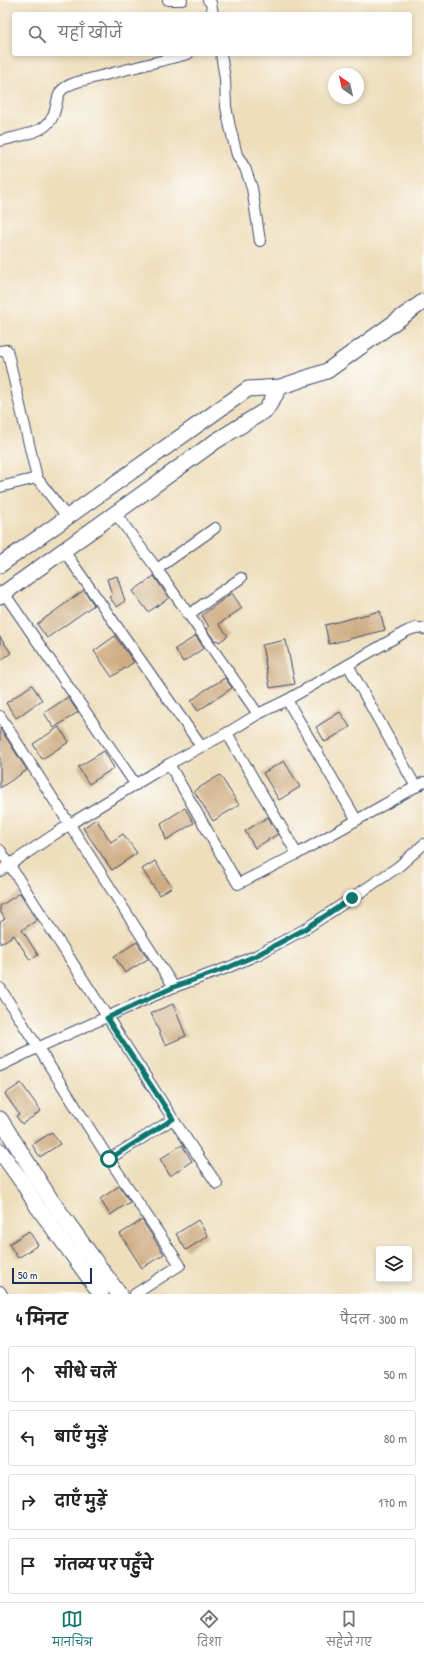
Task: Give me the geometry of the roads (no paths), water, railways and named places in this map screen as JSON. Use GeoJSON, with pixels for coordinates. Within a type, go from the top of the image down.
{"type":"FeatureCollection","features":[{"type":"Feature","properties":{"kind":"street"},"geometry":{"type":"LineString","coordinates":[[168,0],[182,0]]}},
{"type":"Feature","properties":{"kind":"street"},"geometry":{"type":"LineString","coordinates":[[208,0],[211,3],[213,12]]}},
{"type":"Feature","properties":{"kind":"street"},"geometry":{"type":"LineString","coordinates":[[0,141],[36,132],[45,126],[51,119],[56,109],[60,92],[77,82],[180,56]]}},
{"type":"Feature","properties":{"kind":"street"},"geometry":{"type":"LineString","coordinates":[[221,56],[225,79],[226,107],[230,127],[237,155],[245,168],[252,188],[260,241]]}},
{"type":"Feature","properties":{"kind":"street"},"geometry":{"type":"LineString","coordinates":[[0,565],[248,389],[280,387],[327,372],[424,301]]}},
{"type":"Feature","properties":{"kind":"street"},"geometry":{"type":"LineString","coordinates":[[0,351],[7,350],[37,478],[67,517]]}},
{"type":"Feature","properties":{"kind":"street"},"geometry":{"type":"LineString","coordinates":[[136,785],[2,595],[216,441],[266,410],[280,387]]}},
{"type":"Feature","properties":{"kind":"street"},"geometry":{"type":"LineString","coordinates":[[0,487],[37,478]]}},
{"type":"Feature","properties":{"kind":"street"},"geometry":{"type":"LineString","coordinates":[[115,513],[157,569],[258,714]]}},
{"type":"Feature","properties":{"kind":"street"},"geometry":{"type":"LineString","coordinates":[[157,569],[215,528]]}},
{"type":"Feature","properties":{"kind":"street"},"geometry":{"type":"LineString","coordinates":[[64,551],[201,746]]}},
{"type":"Feature","properties":{"kind":"street"},"geometry":{"type":"LineString","coordinates":[[188,615],[241,578]]}},
{"type":"Feature","properties":{"kind":"street"},"geometry":{"type":"LineString","coordinates":[[0,870],[70,824],[169,764],[227,733],[258,714],[288,700],[414,628],[420,627],[424,629]]}},
{"type":"Feature","properties":{"kind":"street"},"geometry":{"type":"LineString","coordinates":[[169,764],[238,884],[297,854],[356,819],[420,784],[348,665]]}},
{"type":"Feature","properties":{"kind":"street"},"geometry":{"type":"LineString","coordinates":[[288,700],[356,819]]}},
{"type":"Feature","properties":{"kind":"street"},"geometry":{"type":"LineString","coordinates":[[0,716],[174,987]]}},
{"type":"Feature","properties":{"kind":"street"},"geometry":{"type":"LineString","coordinates":[[227,733],[297,854]]}},
{"type":"Feature","properties":{"kind":"street"},"geometry":{"type":"LineString","coordinates":[[0,1066],[174,987],[227,968],[257,955],[305,929],[398,867],[424,844]]}},
{"type":"Feature","properties":{"kind":"street"},"geometry":{"type":"LineString","coordinates":[[0,850],[107,1018],[217,1184]]}},
{"type":"Feature","properties":{"kind":"street"},"geometry":{"type":"LineString","coordinates":[[0,988],[109,1159],[180,1265],[135,1294]]}},
{"type":"Feature","properties":{"kind":"street"},"geometry":{"type":"LineString","coordinates":[[0,1119],[51,1200],[119,1294]]}},
{"type":"Feature","properties":{"kind":"street"},"geometry":{"type":"LineString","coordinates":[[109,1159],[173,1119]]}},
{"type":"Feature","properties":{"kind":"street"},"geometry":{"type":"LineString","coordinates":[[0,1151],[23,1183],[37,1206],[101,1294]]}}]}
